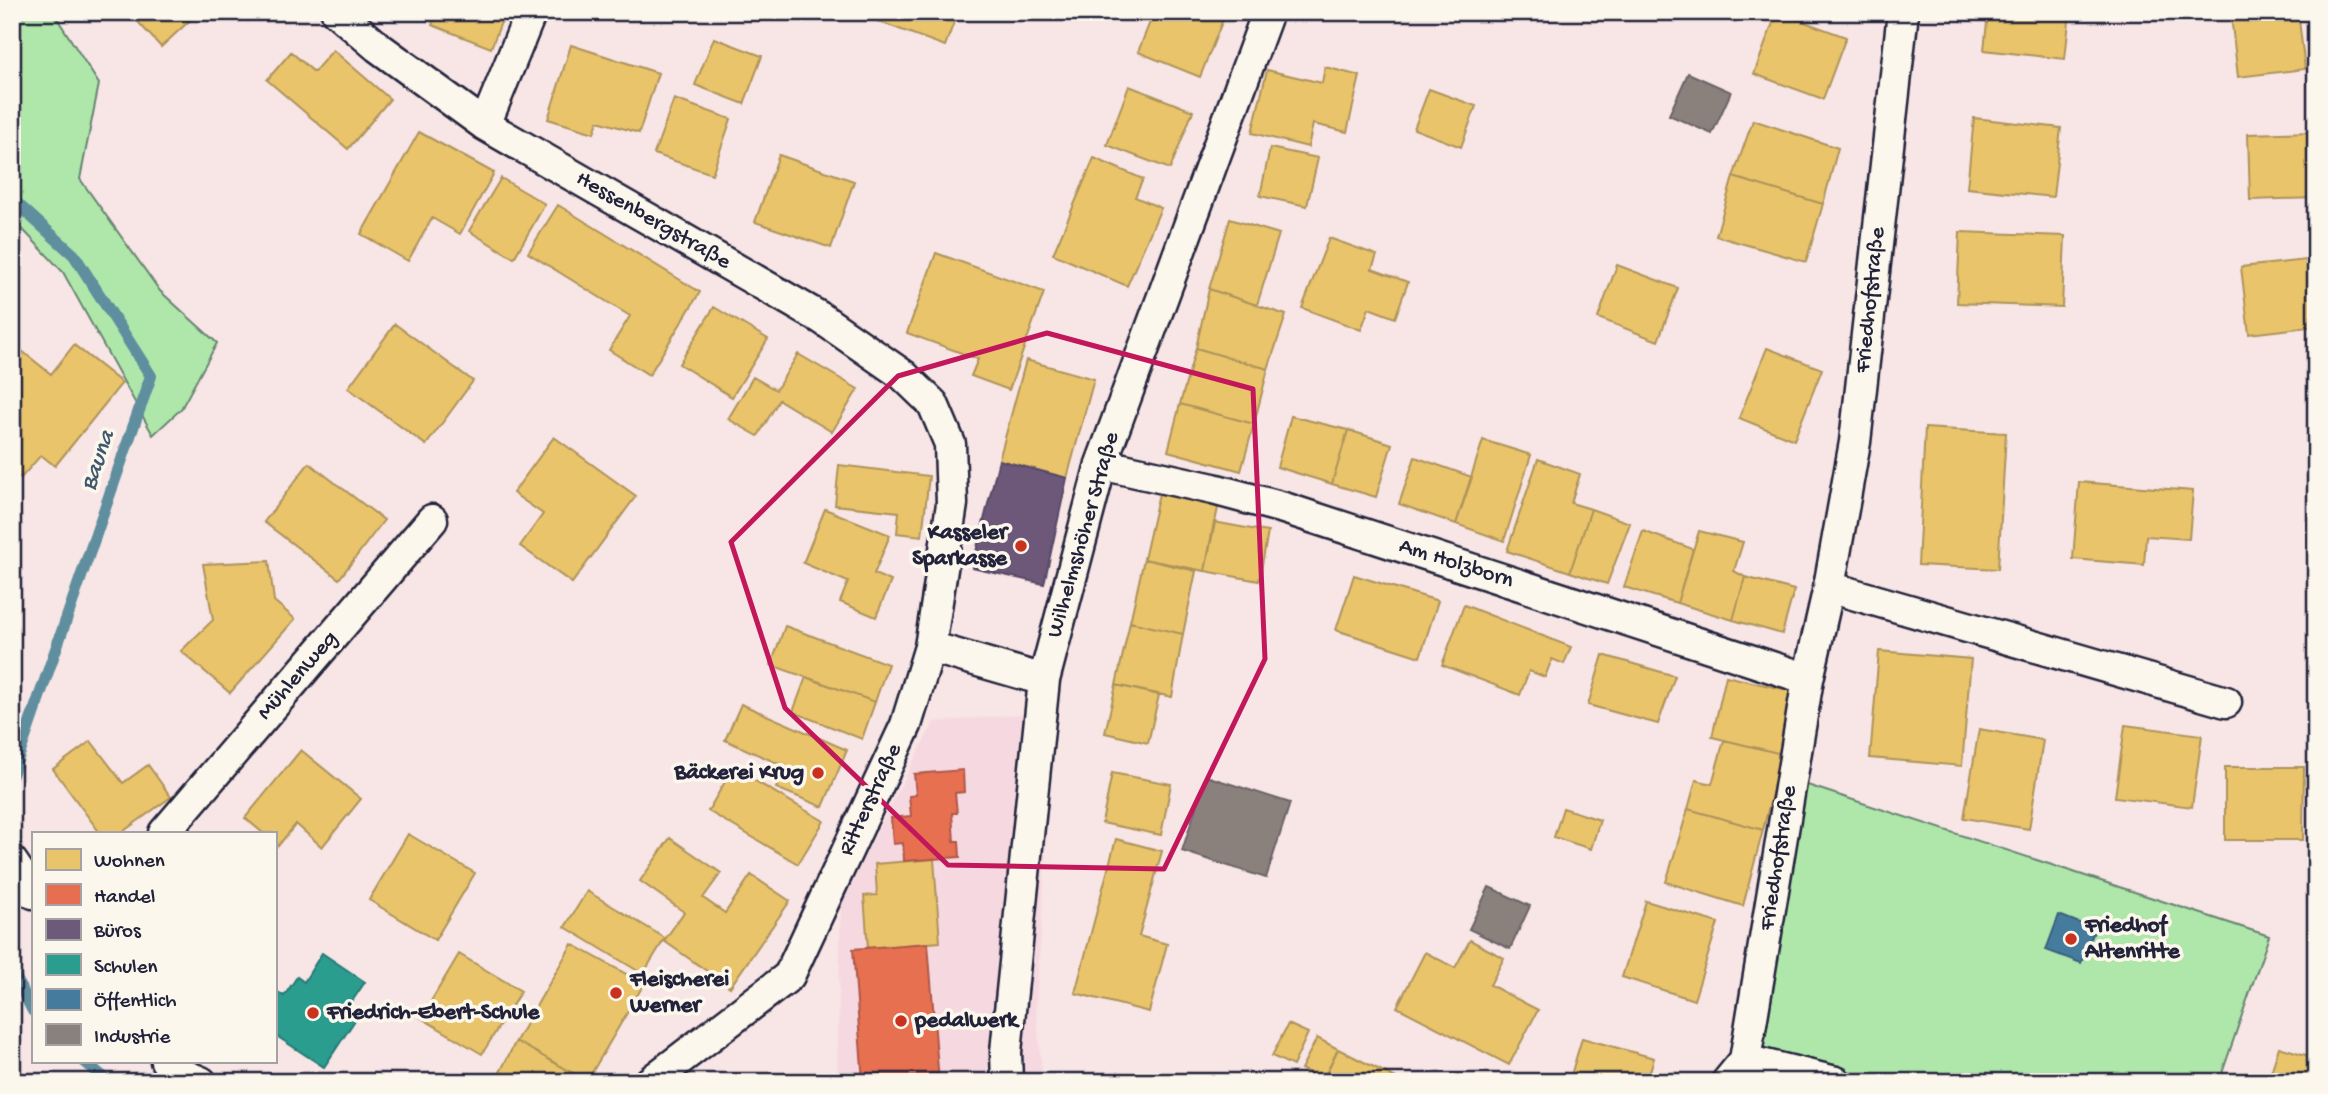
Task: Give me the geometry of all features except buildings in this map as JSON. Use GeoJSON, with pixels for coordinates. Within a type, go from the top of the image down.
{"type":"FeatureCollection","features":[{"type":"Feature","properties":{"kind":"street","name":"Hessenbergstraße"},"geometry":{"type":"LineString","coordinates":[[337,12],[378,47],[485,125],[821,318],[903,375],[933,404],[950,444]]}},
{"type":"Feature","properties":{"kind":"street"},"geometry":{"type":"LineString","coordinates":[[485,125],[531,12]]}},
{"type":"Feature","properties":{"kind":"street","name":"Wilhelmshöher Straße"},"geometry":{"type":"LineString","coordinates":[[1007,1082],[1006,1052],[1044,680],[1101,464],[1268,12]]}},
{"type":"Feature","properties":{"kind":"street","name":"Friedhofstraße"},"geometry":{"type":"LineString","coordinates":[[1736,1071],[1855,442],[1900,13]]}},
{"type":"Feature","properties":{"kind":"street","name":"Ritterstraße"},"geometry":{"type":"LineString","coordinates":[[650,1082],[789,976],[906,725],[930,647],[953,504],[950,444]]}},
{"type":"Feature","properties":{"kind":"street","name":"Am Holzborn"},"geometry":{"type":"LineString","coordinates":[[1101,464],[1284,508],[1808,680]]}},
{"type":"Feature","properties":{"kind":"street","name":"Mühlenweg"},"geometry":{"type":"LineString","coordinates":[[165,832],[432,520]]}},
{"type":"Feature","properties":{"kind":"street"},"geometry":{"type":"LineString","coordinates":[[1829,587],[2226,702]]}},
{"type":"Feature","properties":{"kind":"street"},"geometry":{"type":"LineString","coordinates":[[930,647],[1044,680]]}},
{"type":"Feature","properties":{"kind":"street"},"geometry":{"type":"LineString","coordinates":[[12,862],[32,892]]}},
{"type":"Feature","properties":{"kind":"street"},"geometry":{"type":"LineString","coordinates":[[167,1062],[175,1071],[201,1082]]}},
{"type":"Feature","properties":{"kind":"street"},"geometry":{"type":"LineString","coordinates":[[1736,1071],[1836,1082]]}},
{"type":"Feature","properties":{"kind":"highlighted area"},"geometry":{"type":"Polygon","coordinates":[[[1047,333],[1253,389],[1265,659],[1164,869],[948,865],[785,708],[731,542],[898,376],[1047,333]]]}},
{"type":"Feature","properties":{"kind":"shaded area"},"geometry":{"type":"Polygon","coordinates":[[[1025,714],[1054,721],[1036,1009],[1043,1082],[837,1082],[841,901],[934,722],[1025,714]]]}},
{"type":"Feature","properties":{"kind":"green space"},"geometry":{"type":"Polygon","coordinates":[[[12,12],[53,12],[99,84],[80,179],[160,291],[217,343],[181,409],[153,435],[63,272],[12,218],[12,12]]]}},
{"type":"Feature","properties":{"kind":"green space"},"geometry":{"type":"Polygon","coordinates":[[[1792,780],[2269,936],[2219,1082],[1836,1082],[1745,1060],[1792,780]]]}},
{"type":"Feature","properties":{"kind":"waterway","name":"Bauna"},"geometry":{"type":"LineString","coordinates":[[12,86],[12,174]]}},
{"type":"Feature","properties":{"kind":"waterway","name":"Bauna"},"geometry":{"type":"LineString","coordinates":[[12,199],[74,255],[151,376],[12,775]]}},
{"type":"Feature","properties":{"kind":"waterway","name":"Bauna"},"geometry":{"type":"LineString","coordinates":[[12,971],[32,1009]]}},
{"type":"Feature","properties":{"kind":"waterway","name":"Bauna"},"geometry":{"type":"LineString","coordinates":[[85,1062],[109,1082]]}},
{"type":"Feature","properties":{"kind":"place","name":"Kasseler Sparkasse"},"geometry":{"type":"Point","coordinates":[1021,546]}},
{"type":"Feature","properties":{"kind":"place","name":"Bäckerei Krug"},"geometry":{"type":"Point","coordinates":[818,773]}},
{"type":"Feature","properties":{"kind":"place","name":"Friedhof Altenritte"},"geometry":{"type":"Point","coordinates":[2071,939]}},
{"type":"Feature","properties":{"kind":"place","name":"Fleischerei Werner"},"geometry":{"type":"Point","coordinates":[616,993]}},
{"type":"Feature","properties":{"kind":"place","name":"Friedrich-Ebert-Schule"},"geometry":{"type":"Point","coordinates":[313,1013]}},
{"type":"Feature","properties":{"kind":"place","name":"pedalwerk"},"geometry":{"type":"Point","coordinates":[901,1021]}}]}
